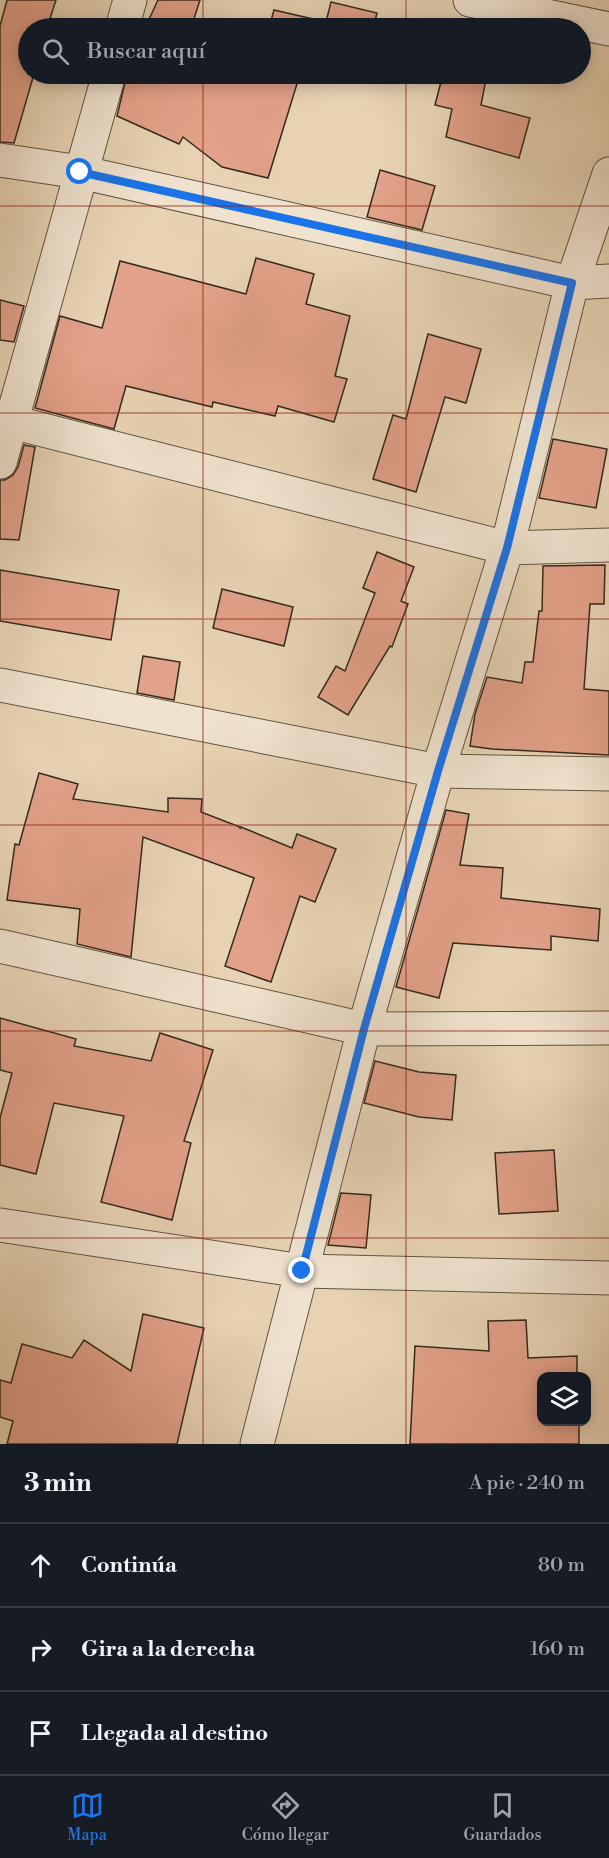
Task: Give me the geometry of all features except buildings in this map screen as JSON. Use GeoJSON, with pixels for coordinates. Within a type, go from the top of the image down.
{"type":"FeatureCollection","features":[{"type":"Feature","properties":{"kind":"street"},"geometry":{"type":"LineString","coordinates":[[125,18],[130,0]]}},
{"type":"Feature","properties":{"kind":"street"},"geometry":{"type":"LineString","coordinates":[[470,0],[556,18]]}},
{"type":"Feature","properties":{"kind":"street"},"geometry":{"type":"LineString","coordinates":[[591,25],[609,29]]}},
{"type":"Feature","properties":{"kind":"street"},"geometry":{"type":"LineString","coordinates":[[0,462],[6,419],[106,84]]}},
{"type":"Feature","properties":{"kind":"street"},"geometry":{"type":"LineString","coordinates":[[0,160],[80,172],[572,283],[609,281]]}},
{"type":"Feature","properties":{"kind":"street"},"geometry":{"type":"LineString","coordinates":[[257,1444],[364,1029],[438,771],[507,548],[572,283],[609,174]]}},
{"type":"Feature","properties":{"kind":"street"},"geometry":{"type":"LineString","coordinates":[[6,419],[507,548],[609,545]]}},
{"type":"Feature","properties":{"kind":"street"},"geometry":{"type":"LineString","coordinates":[[0,685],[438,771],[609,774]]}},
{"type":"Feature","properties":{"kind":"street"},"geometry":{"type":"LineString","coordinates":[[0,946],[364,1029],[609,1028]]}},
{"type":"Feature","properties":{"kind":"street"},"geometry":{"type":"LineString","coordinates":[[0,1225],[302,1271],[609,1278]]}},
{"type":"Feature","properties":{"kind":"route"},"geometry":{"type":"LineString","coordinates":[[80,172],[572,283],[507,548],[438,771],[364,1029],[302,1271]]}}]}
